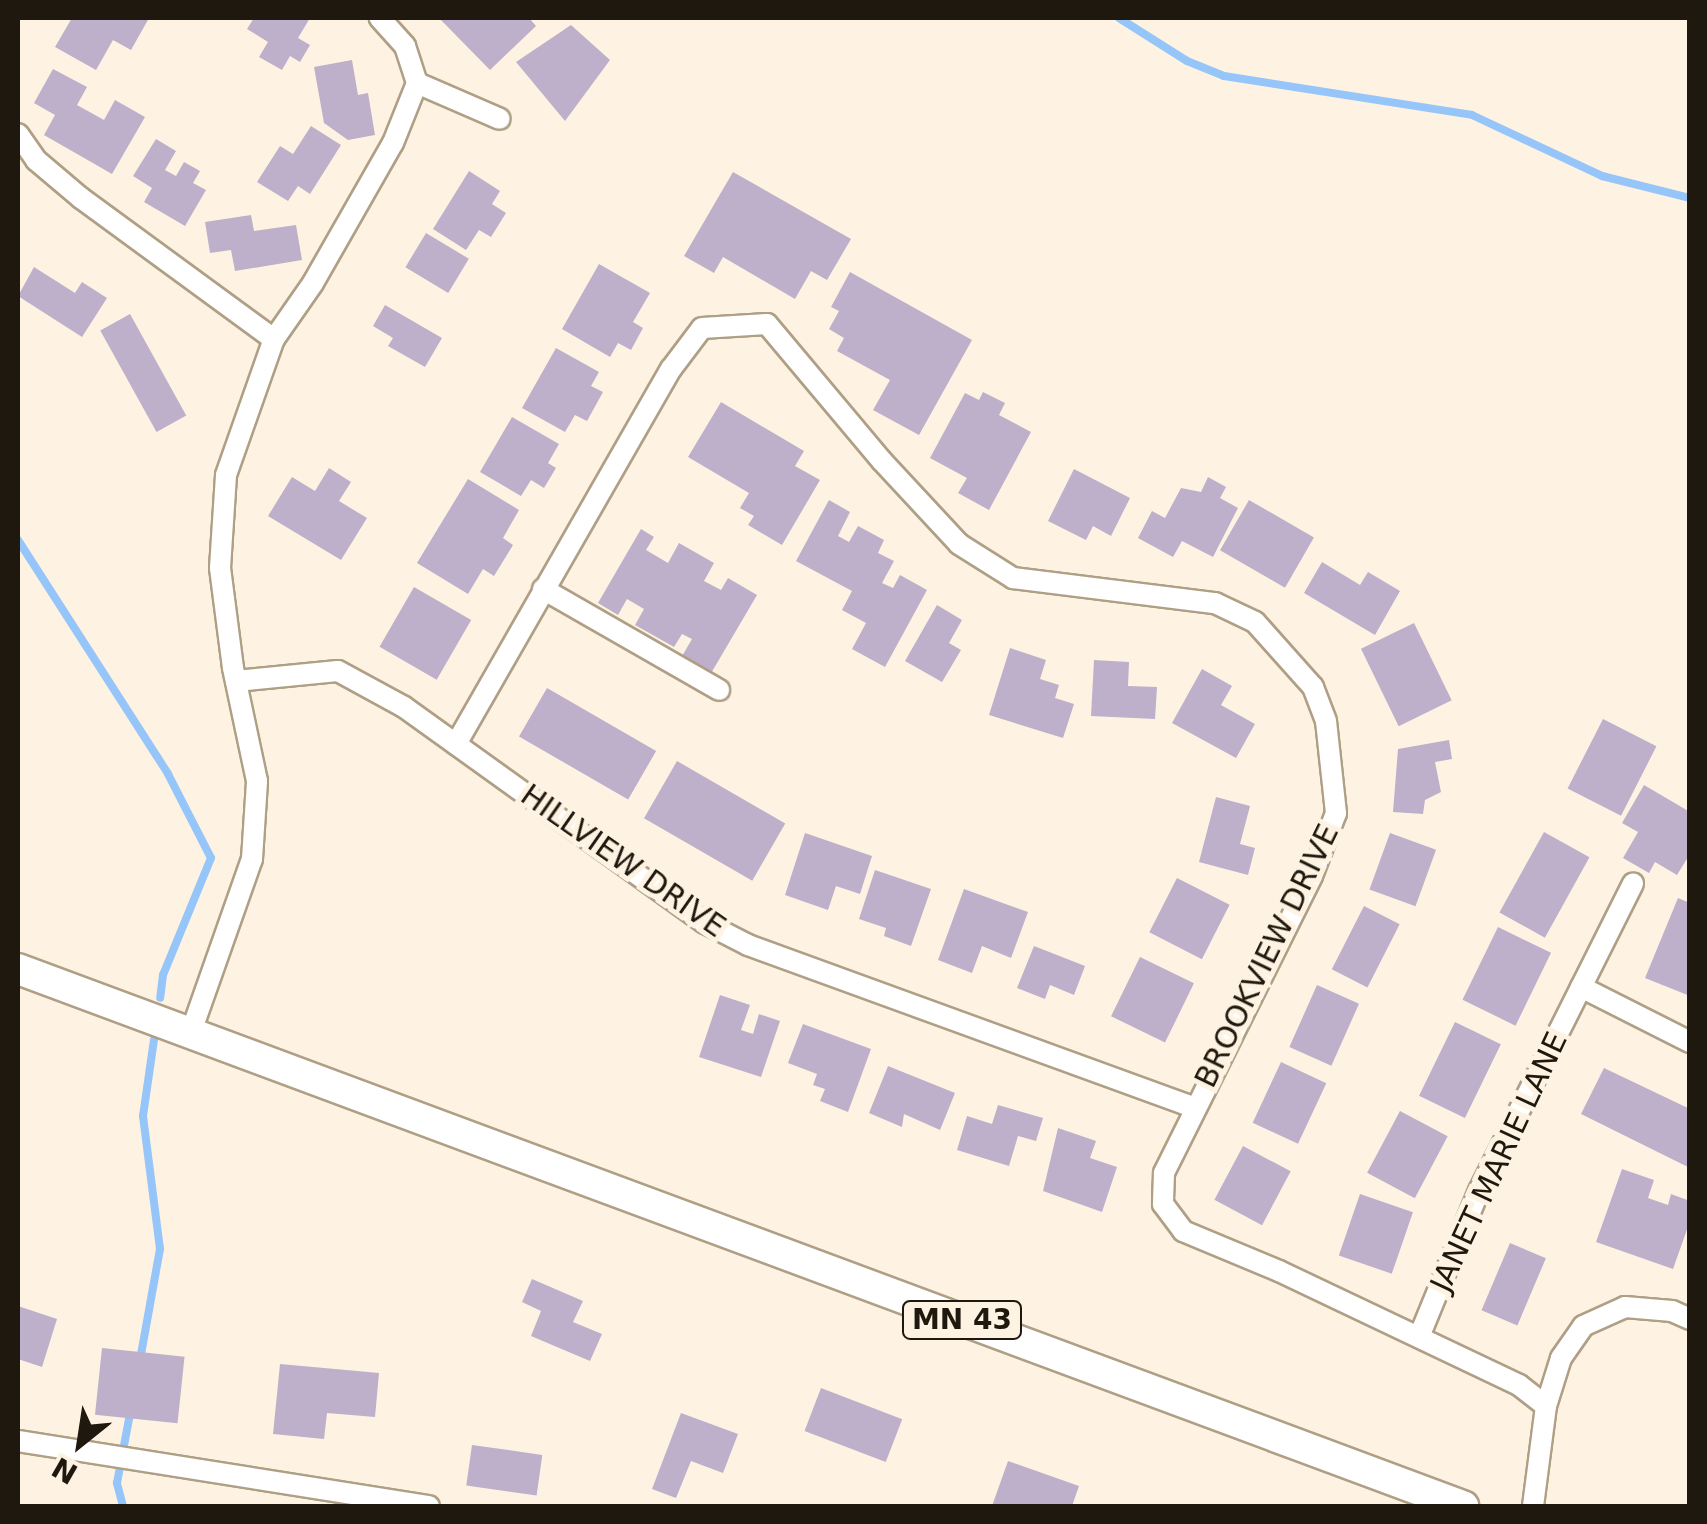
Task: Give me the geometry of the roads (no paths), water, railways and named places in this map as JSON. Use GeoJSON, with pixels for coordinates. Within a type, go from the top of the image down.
{"type":"FeatureCollection","features":[{"type":"Feature","properties":{"kind":"main road","name":"MN 43"},"geometry":{"type":"LineString","coordinates":[[18,969],[1463,1506]]}},
{"type":"Feature","properties":{"kind":"street"},"geometry":{"type":"LineString","coordinates":[[191,1032],[252,859],[257,781],[236,681],[220,568],[226,476],[274,339],[313,283],[394,143],[417,83],[405,46],[380,18]]}},
{"type":"Feature","properties":{"kind":"street"},"geometry":{"type":"LineString","coordinates":[[417,83],[500,120]]}},
{"type":"Feature","properties":{"kind":"street"},"geometry":{"type":"LineString","coordinates":[[18,134],[36,160],[81,198],[274,339]]}},
{"type":"Feature","properties":{"kind":"street","name":"BROOKVIEW DRIVE"},"geometry":{"type":"LineString","coordinates":[[456,744],[671,370],[702,328],[767,324],[882,461],[959,544],[1012,578],[1215,603],[1255,622],[1313,687],[1326,721],[1336,813],[1312,876],[1193,1107],[1164,1172],[1163,1204],[1183,1231],[1279,1271],[1519,1385],[1546,1406]]}},
{"type":"Feature","properties":{"kind":"street"},"geometry":{"type":"LineString","coordinates":[[543,589],[719,690]]}},
{"type":"Feature","properties":{"kind":"street","name":"HILLVIEW DRIVE"},"geometry":{"type":"LineString","coordinates":[[236,681],[338,671],[404,706],[704,923],[748,944],[1193,1107]]}},
{"type":"Feature","properties":{"kind":"street","name":"JANET MARIE LANE"},"geometry":{"type":"LineString","coordinates":[[1419,1338],[1479,1191],[1633,883]]}},
{"type":"Feature","properties":{"kind":"street"},"geometry":{"type":"LineString","coordinates":[[1581,987],[1690,1042]]}},
{"type":"Feature","properties":{"kind":"street"},"geometry":{"type":"LineString","coordinates":[[1533,1506],[1546,1406],[1561,1358],[1582,1326],[1625,1306],[1672,1311],[1690,1319]]}},
{"type":"Feature","properties":{"kind":"street"},"geometry":{"type":"LineString","coordinates":[[18,1441],[428,1506]]}},
{"type":"Feature","properties":{"kind":"waterway"},"geometry":{"type":"LineString","coordinates":[[1119,18],[1187,61],[1224,76],[1472,115],[1602,176],[1690,198]]}},
{"type":"Feature","properties":{"kind":"waterway"},"geometry":{"type":"LineString","coordinates":[[18,540],[168,774],[211,858],[163,975],[160,998]]}},
{"type":"Feature","properties":{"kind":"waterway"},"geometry":{"type":"LineString","coordinates":[[140,1360],[160,1249],[143,1116],[154,1040]]}},
{"type":"Feature","properties":{"kind":"waterway"},"geometry":{"type":"LineString","coordinates":[[123,1506],[117,1483],[131,1408]]}}]}
